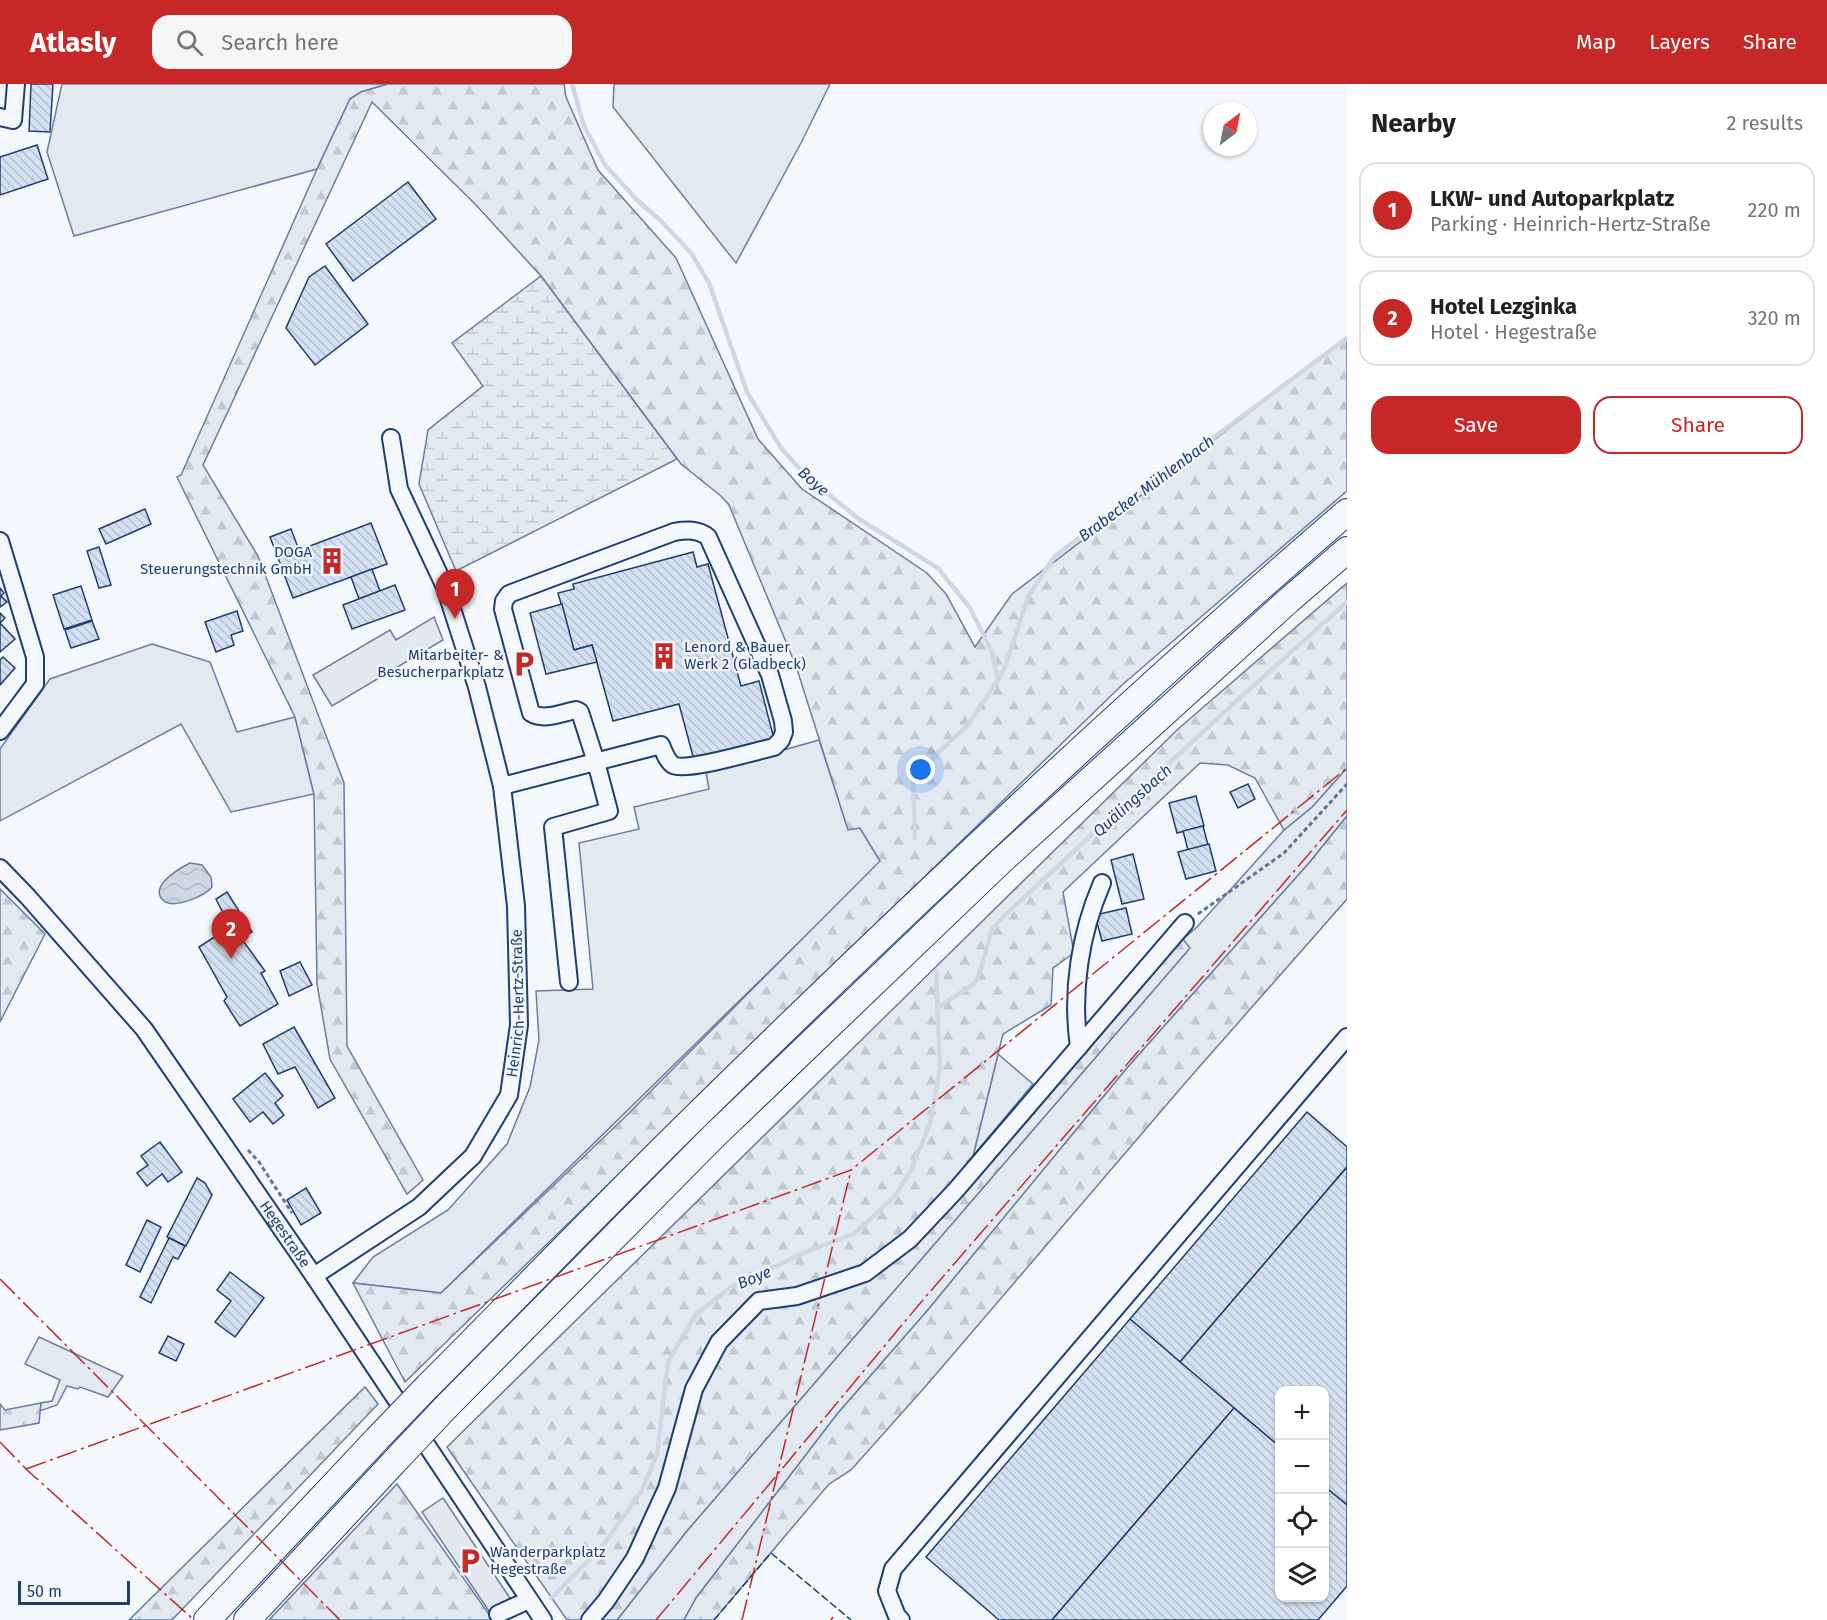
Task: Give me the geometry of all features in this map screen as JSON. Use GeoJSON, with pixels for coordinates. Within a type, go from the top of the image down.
{"type":"FeatureCollection","features":[{"type":"Feature","properties":{"kind":"highway"},"geometry":{"type":"LineString","coordinates":[[207,1620],[428,1386],[696,1116],[983,840],[1268,580],[1347,512]]}},
{"type":"Feature","properties":{"kind":"highway"},"geometry":{"type":"LineString","coordinates":[[248,1620],[447,1406],[714,1136],[992,869],[1347,550]]}},
{"type":"Feature","properties":{"kind":"street"},"geometry":{"type":"LineString","coordinates":[[0,117],[13,120],[16,84]]}},
{"type":"Feature","properties":{"kind":"street","name":"Heinrich-Hertz-Straße"},"geometry":{"type":"LineString","coordinates":[[314,1276],[419,1207],[473,1156],[509,1095],[519,1025],[516,906],[502,786],[477,687],[445,587],[399,489],[391,438]]}},
{"type":"Feature","properties":{"kind":"street"},"geometry":{"type":"LineString","coordinates":[[502,786],[596,762],[661,746],[670,763],[677,766],[692,766],[774,747],[781,740],[784,732],[783,721],[770,675],[708,537],[701,532],[687,530],[674,532],[509,594],[504,601],[503,609],[531,713],[537,717],[544,717],[580,711],[596,762],[609,811],[553,827],[568,982]]}},
{"type":"Feature","properties":{"kind":"street"},"geometry":{"type":"LineString","coordinates":[[0,541],[35,657],[35,684],[0,731]]}},
{"type":"Feature","properties":{"kind":"street","name":"Hegestraße"},"geometry":{"type":"LineString","coordinates":[[0,868],[144,1029],[314,1276],[543,1620]]}},
{"type":"Feature","properties":{"kind":"street"},"geometry":{"type":"LineString","coordinates":[[1079,1047],[1077,983],[1090,913],[1102,883]]}},
{"type":"Feature","properties":{"kind":"street"},"geometry":{"type":"LineString","coordinates":[[590,1620],[635,1558],[667,1488],[694,1389],[719,1342],[759,1301],[797,1296],[865,1273],[910,1239],[956,1190],[1185,922]]}},
{"type":"Feature","properties":{"kind":"street"},"geometry":{"type":"LineString","coordinates":[[901,1620],[897,1616],[887,1591],[893,1569],[1347,1037]]}},
{"type":"Feature","properties":{"kind":"street"},"geometry":{"type":"LineString","coordinates":[[498,1614],[529,1600]]}},
{"type":"Feature","properties":{"kind":"path"},"geometry":{"type":"LineString","coordinates":[[1185,922],[1284,854],[1347,784]]}},
{"type":"Feature","properties":{"kind":"green space"},"geometry":{"type":"Polygon","coordinates":[[[62,84],[388,84],[361,92],[350,99],[317,169],[74,236],[47,152],[62,84]]]}},
{"type":"Feature","properties":{"kind":"green space"},"geometry":{"type":"Polygon","coordinates":[[[388,84],[564,84],[566,97],[598,170],[676,258],[758,439],[802,489],[927,573],[946,594],[975,647],[1012,594],[1347,338],[1347,491],[1122,685],[405,1382],[353,1283],[441,1293],[624,1118],[880,861],[860,828],[848,830],[796,666],[729,505],[681,464],[541,276],[476,205],[372,102],[203,465],[258,556],[344,783],[347,1046],[423,1180],[407,1194],[330,1059],[317,984],[314,794],[295,717],[177,477],[181,475],[350,99],[361,92],[388,84]]]}},
{"type":"Feature","properties":{"kind":"green space"},"geometry":{"type":"Polygon","coordinates":[[[614,84],[830,84],[736,263],[613,107],[614,84]]]}},
{"type":"Feature","properties":{"kind":"green space"},"geometry":{"type":"Polygon","coordinates":[[[541,276],[677,459],[456,571],[419,484],[428,430],[483,386],[452,343],[541,276]]]}},
{"type":"Feature","properties":{"kind":"green space"},"geometry":{"type":"Polygon","coordinates":[[[1347,583],[1347,768],[1312,807],[1284,830],[1255,778],[1228,765],[1200,763],[1063,892],[1074,953],[1053,968],[1051,1005],[1003,1034],[973,1156],[967,1162],[978,1172],[1173,949],[1183,939],[1190,948],[686,1532],[617,1620],[567,1620],[447,1447],[1177,730],[1347,583]]]}},
{"type":"Feature","properties":{"kind":"green space"},"geometry":{"type":"Polygon","coordinates":[[[152,644],[210,662],[237,732],[295,717],[314,794],[231,812],[181,724],[0,821],[0,749],[50,679],[152,644]]]}},
{"type":"Feature","properties":{"kind":"green space"},"geometry":{"type":"Polygon","coordinates":[[[819,740],[848,829],[860,828],[881,862],[441,1293],[353,1283],[373,1257],[448,1210],[507,1144],[530,1087],[539,1040],[536,991],[593,989],[579,843],[639,829],[634,807],[709,789],[706,772],[819,740]]]}},
{"type":"Feature","properties":{"kind":"green space"},"geometry":{"type":"Polygon","coordinates":[[[1347,768],[1347,816],[1309,863],[1127,1068],[927,1311],[838,1413],[696,1598],[684,1620],[617,1620],[686,1532],[1189,949],[1183,939],[1197,927],[1284,830],[1312,807],[1347,768]]]}},
{"type":"Feature","properties":{"kind":"green space"},"geometry":{"type":"Polygon","coordinates":[[[1347,816],[1347,899],[1186,1082],[925,1387],[851,1470],[829,1484],[714,1620],[684,1620],[696,1598],[838,1413],[927,1311],[1127,1068],[1309,863],[1347,816]]]}},
{"type":"Feature","properties":{"kind":"green space"},"geometry":{"type":"Polygon","coordinates":[[[0,889],[45,934],[0,1022],[0,889]]]}},
{"type":"Feature","properties":{"kind":"green space"},"geometry":{"type":"Polygon","coordinates":[[[998,1054],[1033,1084],[973,1156],[998,1054]]]}},
{"type":"Feature","properties":{"kind":"green space"},"geometry":{"type":"Polygon","coordinates":[[[39,1337],[123,1376],[108,1397],[80,1387],[78,1389],[67,1386],[57,1405],[40,1411],[41,1403],[52,1401],[60,1380],[25,1364],[39,1337]]]}},
{"type":"Feature","properties":{"kind":"green space"},"geometry":{"type":"Polygon","coordinates":[[[365,1387],[378,1404],[172,1620],[129,1620],[365,1387]]]}},
{"type":"Feature","properties":{"kind":"green space"},"geometry":{"type":"Polygon","coordinates":[[[41,1403],[39,1423],[0,1430],[0,1404],[5,1410],[41,1403]]]}},
{"type":"Feature","properties":{"kind":"green space"},"geometry":{"type":"Polygon","coordinates":[[[397,1484],[493,1620],[269,1620],[397,1484]]]}},
{"type":"Feature","properties":{"kind":"shaded area"},"geometry":{"type":"Polygon","coordinates":[[[434,617],[443,640],[332,706],[313,675],[390,630],[396,640],[434,617]]]}},
{"type":"Feature","properties":{"kind":"shaded area","name":"Wanderparkplatz Hegestraße"},"geometry":{"type":"Polygon","coordinates":[[[443,1498],[518,1610],[495,1620],[422,1512],[443,1498]]]}},
{"type":"Feature","properties":{"kind":"water"},"geometry":{"type":"Polygon","coordinates":[[[190,863],[202,865],[211,877],[212,887],[189,900],[175,903],[164,901],[159,890],[162,884],[190,863]]]}},
{"type":"Feature","properties":{"kind":"building"},"geometry":{"type":"Polygon","coordinates":[[[31,84],[53,84],[50,132],[29,131],[31,84]]]}},
{"type":"Feature","properties":{"kind":"building"},"geometry":{"type":"Polygon","coordinates":[[[37,145],[48,179],[0,195],[0,157],[37,145]]]}},
{"type":"Feature","properties":{"kind":"building"},"geometry":{"type":"Polygon","coordinates":[[[408,182],[436,219],[353,281],[326,244],[408,182]]]}},
{"type":"Feature","properties":{"kind":"building"},"geometry":{"type":"Polygon","coordinates":[[[325,266],[368,324],[315,365],[286,328],[309,277],[325,266]]]}},
{"type":"Feature","properties":{"kind":"building"},"geometry":{"type":"Polygon","coordinates":[[[145,509],[151,524],[106,544],[99,529],[145,509]]]}},
{"type":"Feature","properties":{"kind":"building","name":"DOGA Steuerungstechnik GmbH"},"geometry":{"type":"Polygon","coordinates":[[[371,523],[387,564],[293,598],[278,558],[371,523]]]}},
{"type":"Feature","properties":{"kind":"building"},"geometry":{"type":"Polygon","coordinates":[[[291,529],[299,550],[278,558],[270,537],[291,529]]]}},
{"type":"Feature","properties":{"kind":"building"},"geometry":{"type":"Polygon","coordinates":[[[99,547],[111,585],[99,588],[87,551],[99,547]]]}},
{"type":"Feature","properties":{"kind":"building","name":"Lenord & Bauer Werk 2 (Gladbeck)"},"geometry":{"type":"Polygon","coordinates":[[[693,552],[697,567],[708,564],[741,686],[759,681],[774,739],[694,760],[679,704],[613,721],[592,645],[574,650],[558,593],[574,589],[573,584],[693,552]]]}},
{"type":"Feature","properties":{"kind":"building"},"geometry":{"type":"Polygon","coordinates":[[[372,569],[380,591],[359,599],[351,577],[372,569]]]}},
{"type":"Feature","properties":{"kind":"building"},"geometry":{"type":"Polygon","coordinates":[[[395,585],[405,610],[352,629],[343,605],[395,585]]]}},
{"type":"Feature","properties":{"kind":"building"},"geometry":{"type":"Polygon","coordinates":[[[81,586],[92,620],[64,629],[53,595],[81,586]]]}},
{"type":"Feature","properties":{"kind":"building"},"geometry":{"type":"Polygon","coordinates":[[[0,588],[4,593],[1,596],[7,602],[0,607],[0,588]]]}},
{"type":"Feature","properties":{"kind":"building"},"geometry":{"type":"Polygon","coordinates":[[[562,604],[574,650],[592,645],[597,662],[546,674],[530,613],[562,604]]]}},
{"type":"Feature","properties":{"kind":"building"},"geometry":{"type":"Polygon","coordinates":[[[237,611],[243,631],[231,635],[234,645],[216,652],[205,622],[237,611]]]}},
{"type":"Feature","properties":{"kind":"building"},"geometry":{"type":"Polygon","coordinates":[[[0,613],[5,618],[0,623],[0,613]]]}},
{"type":"Feature","properties":{"kind":"building"},"geometry":{"type":"Polygon","coordinates":[[[92,621],[99,639],[71,648],[65,630],[92,621]]]}},
{"type":"Feature","properties":{"kind":"building"},"geometry":{"type":"Polygon","coordinates":[[[0,623],[15,639],[0,652],[0,623]]]}},
{"type":"Feature","properties":{"kind":"building"},"geometry":{"type":"Polygon","coordinates":[[[3,657],[15,668],[0,685],[0,660],[3,657]]]}},
{"type":"Feature","properties":{"kind":"building"},"geometry":{"type":"Polygon","coordinates":[[[1248,784],[1255,799],[1238,808],[1230,792],[1248,784]]]}},
{"type":"Feature","properties":{"kind":"building"},"geometry":{"type":"Polygon","coordinates":[[[1196,796],[1204,826],[1177,833],[1169,803],[1196,796]]]}},
{"type":"Feature","properties":{"kind":"building"},"geometry":{"type":"Polygon","coordinates":[[[1203,826],[1208,845],[1188,850],[1183,831],[1203,826]]]}},
{"type":"Feature","properties":{"kind":"building"},"geometry":{"type":"Polygon","coordinates":[[[1209,844],[1216,871],[1186,879],[1178,852],[1209,844]]]}},
{"type":"Feature","properties":{"kind":"building"},"geometry":{"type":"Polygon","coordinates":[[[1133,854],[1144,899],[1122,904],[1111,860],[1133,854]]]}},
{"type":"Feature","properties":{"kind":"building"},"geometry":{"type":"Polygon","coordinates":[[[227,892],[252,932],[241,938],[265,971],[261,973],[278,1004],[240,1026],[224,1001],[227,997],[199,947],[230,927],[216,899],[227,892]]]}},
{"type":"Feature","properties":{"kind":"building"},"geometry":{"type":"Polygon","coordinates":[[[1126,908],[1132,934],[1102,941],[1095,915],[1126,908]]]}},
{"type":"Feature","properties":{"kind":"building"},"geometry":{"type":"Polygon","coordinates":[[[300,962],[312,985],[289,996],[280,971],[300,962]]]}},
{"type":"Feature","properties":{"kind":"building"},"geometry":{"type":"Polygon","coordinates":[[[294,1027],[335,1098],[318,1108],[295,1067],[278,1074],[263,1044],[294,1027]]]}},
{"type":"Feature","properties":{"kind":"building"},"geometry":{"type":"Polygon","coordinates":[[[265,1073],[283,1096],[275,1103],[284,1115],[273,1124],[263,1112],[250,1122],[233,1099],[265,1073]]]}},
{"type":"Feature","properties":{"kind":"building"},"geometry":{"type":"Polygon","coordinates":[[[1307,1112],[1347,1147],[1347,1167],[1180,1362],[1130,1319],[1307,1112]]]}},
{"type":"Feature","properties":{"kind":"building"},"geometry":{"type":"Polygon","coordinates":[[[160,1142],[182,1172],[168,1182],[162,1174],[147,1186],[137,1173],[148,1165],[141,1156],[160,1142]]]}},
{"type":"Feature","properties":{"kind":"building"},"geometry":{"type":"Polygon","coordinates":[[[1347,1167],[1347,1505],[1329,1490],[1329,1386],[1275,1386],[1275,1443],[1180,1362],[1347,1167]]]}},
{"type":"Feature","properties":{"kind":"building"},"geometry":{"type":"Polygon","coordinates":[[[197,1178],[205,1183],[212,1195],[186,1246],[167,1237],[197,1178]]]}},
{"type":"Feature","properties":{"kind":"building"},"geometry":{"type":"Polygon","coordinates":[[[306,1188],[321,1213],[301,1225],[287,1200],[306,1188]]]}},
{"type":"Feature","properties":{"kind":"building"},"geometry":{"type":"Polygon","coordinates":[[[147,1220],[161,1227],[140,1272],[126,1265],[147,1220]]]}},
{"type":"Feature","properties":{"kind":"building"},"geometry":{"type":"Polygon","coordinates":[[[169,1238],[185,1246],[178,1259],[173,1257],[151,1303],[140,1297],[169,1238]]]}},
{"type":"Feature","properties":{"kind":"building"},"geometry":{"type":"Polygon","coordinates":[[[230,1272],[264,1298],[235,1337],[215,1322],[231,1301],[217,1290],[230,1272]]]}},
{"type":"Feature","properties":{"kind":"building"},"geometry":{"type":"Polygon","coordinates":[[[1130,1319],[1234,1408],[1052,1620],[999,1620],[926,1557],[1130,1319]]]}},
{"type":"Feature","properties":{"kind":"building"},"geometry":{"type":"Polygon","coordinates":[[[168,1336],[184,1344],[176,1361],[159,1353],[168,1336]]]}},
{"type":"Feature","properties":{"kind":"building"},"geometry":{"type":"Polygon","coordinates":[[[1234,1408],[1275,1443],[1275,1602],[1329,1602],[1329,1490],[1347,1505],[1347,1586],[1318,1620],[1052,1620],[1234,1408]]]}},
{"type":"Feature","properties":{"kind":"waterway","name":"Boye"},"geometry":{"type":"LineString","coordinates":[[572,84],[584,126],[605,165],[691,253],[709,283],[747,392],[781,448],[805,475],[859,519],[938,568],[970,608],[992,652],[998,680],[968,725],[913,776],[915,838]]}},
{"type":"Feature","properties":{"kind":"waterway","name":"Brabecker Mühlenbach"},"geometry":{"type":"LineString","coordinates":[[998,680],[1005,667],[1029,595],[1055,556],[1347,338]]}},
{"type":"Feature","properties":{"kind":"waterway","name":"Quälingsbach"},"geometry":{"type":"LineString","coordinates":[[937,1008],[974,984],[979,975],[992,929],[1005,915],[1347,602]]}},
{"type":"Feature","properties":{"kind":"waterway","name":"Boye"},"geometry":{"type":"LineString","coordinates":[[551,1598],[601,1548],[641,1492],[657,1455],[668,1362],[696,1314],[731,1287],[810,1250],[854,1234],[895,1196],[910,1172],[930,1124],[940,1068],[936,971]]}},
{"type":"Feature","properties":{"kind":"fence"},"geometry":{"type":"LineString","coordinates":[[714,1620],[771,1553],[851,1620]]}},
{"type":"Feature","properties":{"kind":"power"},"geometry":{"type":"LineString","coordinates":[[26,1469],[851,1170],[1347,768]]}},
{"type":"Feature","properties":{"kind":"power"},"geometry":{"type":"LineString","coordinates":[[656,1620],[922,1301],[1347,810]]}},
{"type":"Feature","properties":{"kind":"power"},"geometry":{"type":"LineString","coordinates":[[742,1620],[851,1170]]}},
{"type":"Feature","properties":{"kind":"power"},"geometry":{"type":"LineString","coordinates":[[0,1279],[340,1620]]}},
{"type":"Feature","properties":{"kind":"power"},"geometry":{"type":"LineString","coordinates":[[0,1442],[26,1469],[194,1620]]}},
{"type":"Feature","properties":{"kind":"place","name":"DOGA Steuerungstechnik GmbH"},"geometry":{"type":"Point","coordinates":[332,561]}},
{"type":"Feature","properties":{"kind":"place","name":"LKW- und Autoparkplatz"},"geometry":{"type":"Point","coordinates":[455,619]}},
{"type":"Feature","properties":{"kind":"place","name":"Lenord & Bauer Werk 2 (Gladbeck)"},"geometry":{"type":"Point","coordinates":[664,656]}},
{"type":"Feature","properties":{"kind":"place","name":"Mitarbeiter- & Besucherparkplatz"},"geometry":{"type":"Point","coordinates":[524,664]}},
{"type":"Feature","properties":{"kind":"place","name":"Hotel Lezginka"},"geometry":{"type":"Point","coordinates":[231,959]}},
{"type":"Feature","properties":{"kind":"place","name":"Wanderparkplatz Hegestraße"},"geometry":{"type":"Point","coordinates":[470,1561]}}]}
